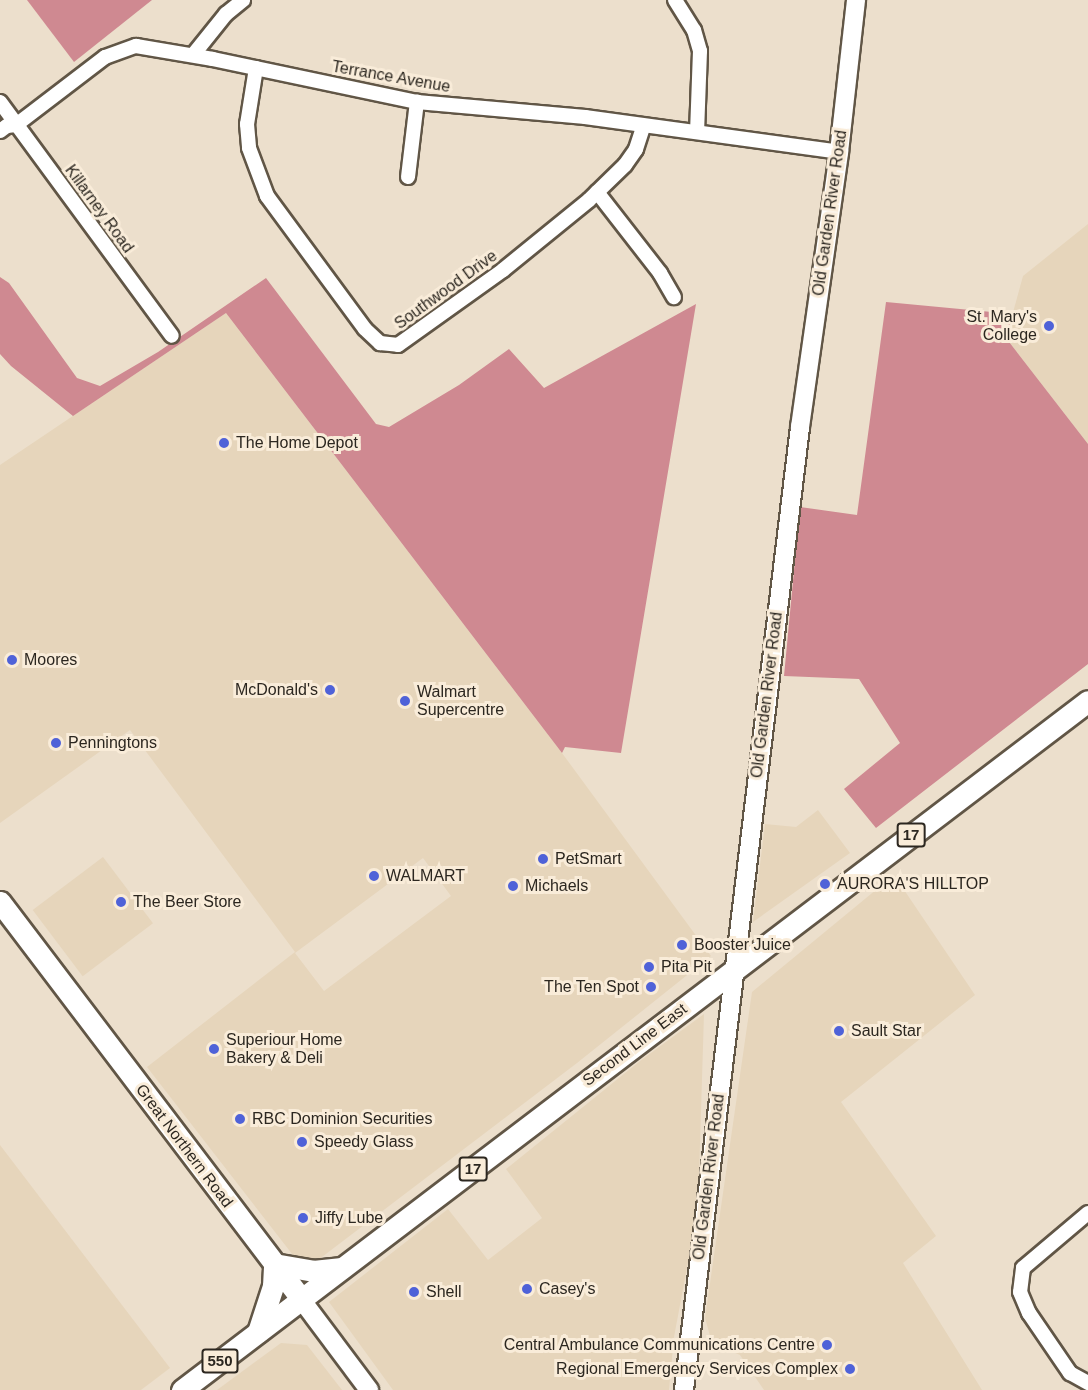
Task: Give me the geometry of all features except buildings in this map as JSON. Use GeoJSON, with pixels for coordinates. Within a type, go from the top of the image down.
{"type":"FeatureCollection","features":[{"type":"Feature","properties":{"kind":"highway","name":"Second Line East"},"geometry":{"type":"LineString","coordinates":[[182,1390],[1088,701]]}},
{"type":"Feature","properties":{"kind":"highway","name":"Great Northern Road"},"geometry":{"type":"LineString","coordinates":[[0,902],[301,1299]]}},
{"type":"Feature","properties":{"kind":"highway"},"geometry":{"type":"LineString","coordinates":[[258,1332],[273,1286],[274,1264],[313,1271],[344,1268]]}},
{"type":"Feature","properties":{"kind":"main road","name":"Old Garden River Road"},"geometry":{"type":"LineString","coordinates":[[684,1390],[800,427],[839,152],[856,0]]}},
{"type":"Feature","properties":{"kind":"main road","name":"Great Northern Road"},"geometry":{"type":"LineString","coordinates":[[301,1299],[369,1390]]}},
{"type":"Feature","properties":{"kind":"street"},"geometry":{"type":"LineString","coordinates":[[193,56],[226,14],[243,0]]}},
{"type":"Feature","properties":{"kind":"street"},"geometry":{"type":"LineString","coordinates":[[675,0],[694,30],[700,51],[697,132]]}},
{"type":"Feature","properties":{"kind":"street","name":"Terrance Avenue"},"geometry":{"type":"LineString","coordinates":[[0,131],[7,126],[16,125],[105,57],[136,46],[256,68],[417,102],[585,117],[643,127],[697,132],[839,152]]}},
{"type":"Feature","properties":{"kind":"street","name":"Southwood Drive"},"geometry":{"type":"LineString","coordinates":[[256,68],[247,124],[249,148],[267,196],[365,329],[380,343],[398,345],[503,270],[597,192],[625,165],[636,150],[643,127]]}},
{"type":"Feature","properties":{"kind":"street","name":"Killarney Road"},"geometry":{"type":"LineString","coordinates":[[0,102],[172,336]]}},
{"type":"Feature","properties":{"kind":"street"},"geometry":{"type":"LineString","coordinates":[[408,177],[417,102]]}},
{"type":"Feature","properties":{"kind":"street"},"geometry":{"type":"LineString","coordinates":[[597,192],[660,273],[674,297]]}},
{"type":"Feature","properties":{"kind":"street"},"geometry":{"type":"LineString","coordinates":[[1088,1213],[1023,1268],[1020,1292],[1029,1313],[1070,1373],[1088,1383]]}},
{"type":"Feature","properties":{"kind":"shaded area"},"geometry":{"type":"Polygon","coordinates":[[[27,0],[152,0],[74,62],[27,0]]]}},
{"type":"Feature","properties":{"kind":"shaded area","name":"St. Mary's College"},"geometry":{"type":"Polygon","coordinates":[[[1088,224],[1088,444],[1006,338],[1023,276],[1088,224]]]}},
{"type":"Feature","properties":{"kind":"shaded area"},"geometry":{"type":"Polygon","coordinates":[[[0,277],[9,283],[77,378],[100,386],[158,352],[266,278],[376,424],[389,427],[459,385],[509,349],[544,388],[696,304],[621,753],[565,747],[562,753],[226,313],[73,416],[11,366],[0,354],[0,277]]]}},
{"type":"Feature","properties":{"kind":"shaded area"},"geometry":{"type":"Polygon","coordinates":[[[886,302],[1013,314],[1006,338],[1088,444],[1088,664],[876,828],[844,789],[900,743],[859,679],[784,676],[800,507],[857,515],[886,302]]]}},
{"type":"Feature","properties":{"kind":"shaded area"},"geometry":{"type":"Polygon","coordinates":[[[226,313],[562,753],[711,956],[577,1063],[318,1260],[296,1259],[147,1067],[295,952],[130,730],[0,823],[0,465],[226,313]],[[423,858],[295,953],[324,991],[451,896],[423,858]]]}},
{"type":"Feature","properties":{"kind":"shaded area"},"geometry":{"type":"Polygon","coordinates":[[[818,810],[850,853],[753,922],[765,824],[796,827],[818,810]]]}},
{"type":"Feature","properties":{"kind":"shaded area"},"geometry":{"type":"Polygon","coordinates":[[[103,857],[153,923],[83,976],[33,910],[103,857]]]}},
{"type":"Feature","properties":{"kind":"shaded area"},"geometry":{"type":"Polygon","coordinates":[[[894,875],[975,995],[841,1102],[936,1236],[903,1263],[982,1390],[764,1390],[740,1355],[712,1343],[705,1318],[752,992],[894,875]]]}},
{"type":"Feature","properties":{"kind":"shaded area"},"geometry":{"type":"Polygon","coordinates":[[[704,1014],[698,1209],[674,1337],[669,1390],[393,1390],[329,1302],[448,1209],[488,1260],[542,1218],[506,1169],[640,1061],[704,1014]]]}},
{"type":"Feature","properties":{"kind":"shaded area"},"geometry":{"type":"Polygon","coordinates":[[[0,1145],[170,1368],[141,1390],[0,1390],[0,1145]]]}},
{"type":"Feature","properties":{"kind":"shaded area"},"geometry":{"type":"Polygon","coordinates":[[[281,1343],[307,1345],[342,1390],[217,1390],[281,1343]]]}},
{"type":"Feature","properties":{"kind":"place","name":"St. Mary's College"},"geometry":{"type":"Point","coordinates":[1049,326]}},
{"type":"Feature","properties":{"kind":"place","name":"The Home Depot"},"geometry":{"type":"Point","coordinates":[224,443]}},
{"type":"Feature","properties":{"kind":"place","name":"Moores"},"geometry":{"type":"Point","coordinates":[12,660]}},
{"type":"Feature","properties":{"kind":"place","name":"McDonald's"},"geometry":{"type":"Point","coordinates":[330,690]}},
{"type":"Feature","properties":{"kind":"place","name":"Walmart Supercentre"},"geometry":{"type":"Point","coordinates":[405,701]}},
{"type":"Feature","properties":{"kind":"place","name":"Penningtons"},"geometry":{"type":"Point","coordinates":[56,743]}},
{"type":"Feature","properties":{"kind":"place","name":"PetSmart"},"geometry":{"type":"Point","coordinates":[543,859]}},
{"type":"Feature","properties":{"kind":"place","name":"WALMART"},"geometry":{"type":"Point","coordinates":[374,876]}},
{"type":"Feature","properties":{"kind":"place","name":"AURORA'S HILLTOP"},"geometry":{"type":"Point","coordinates":[825,884]}},
{"type":"Feature","properties":{"kind":"place","name":"Michaels"},"geometry":{"type":"Point","coordinates":[513,886]}},
{"type":"Feature","properties":{"kind":"place","name":"The Beer Store"},"geometry":{"type":"Point","coordinates":[121,902]}},
{"type":"Feature","properties":{"kind":"place","name":"Booster Juice"},"geometry":{"type":"Point","coordinates":[682,945]}},
{"type":"Feature","properties":{"kind":"place","name":"Pita Pit"},"geometry":{"type":"Point","coordinates":[649,967]}},
{"type":"Feature","properties":{"kind":"place","name":"The Ten Spot"},"geometry":{"type":"Point","coordinates":[651,987]}},
{"type":"Feature","properties":{"kind":"place","name":"Sault Star"},"geometry":{"type":"Point","coordinates":[839,1031]}},
{"type":"Feature","properties":{"kind":"place","name":"Superiour Home Bakery & Deli"},"geometry":{"type":"Point","coordinates":[214,1049]}},
{"type":"Feature","properties":{"kind":"place","name":"RBC Dominion Securities"},"geometry":{"type":"Point","coordinates":[240,1119]}},
{"type":"Feature","properties":{"kind":"place","name":"Speedy Glass"},"geometry":{"type":"Point","coordinates":[302,1142]}},
{"type":"Feature","properties":{"kind":"place","name":"Jiffy Lube"},"geometry":{"type":"Point","coordinates":[303,1218]}},
{"type":"Feature","properties":{"kind":"place","name":"Casey's"},"geometry":{"type":"Point","coordinates":[527,1289]}},
{"type":"Feature","properties":{"kind":"place","name":"Shell"},"geometry":{"type":"Point","coordinates":[414,1292]}},
{"type":"Feature","properties":{"kind":"place","name":"Central Ambulance Communications Centre"},"geometry":{"type":"Point","coordinates":[827,1345]}},
{"type":"Feature","properties":{"kind":"place","name":"Regional Emergency Services Complex"},"geometry":{"type":"Point","coordinates":[850,1369]}}]}
